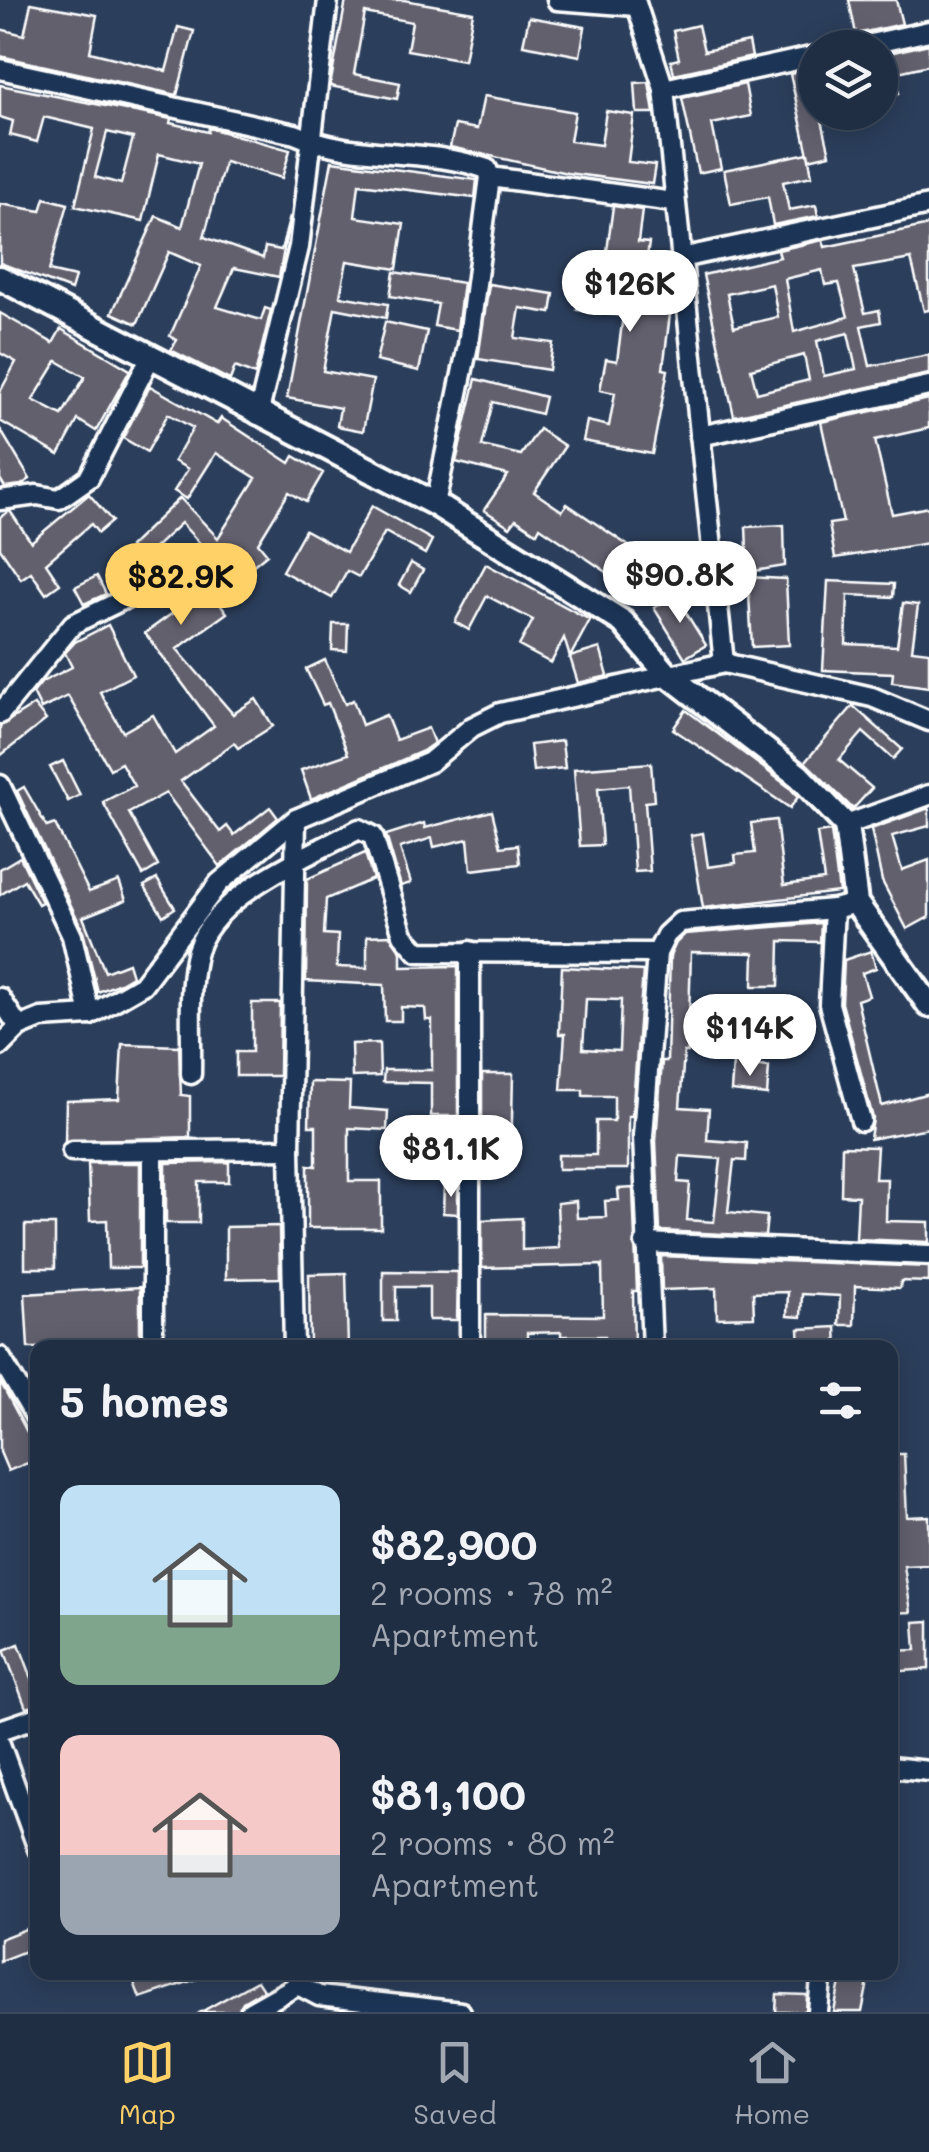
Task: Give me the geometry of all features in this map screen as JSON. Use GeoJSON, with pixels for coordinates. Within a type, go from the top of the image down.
{"type":"FeatureCollection","features":[{"type":"Feature","properties":{"kind":"street"},"geometry":{"type":"LineString","coordinates":[[258,415],[300,247],[328,0]]}},
{"type":"Feature","properties":{"kind":"street"},"geometry":{"type":"LineString","coordinates":[[556,0],[636,3],[664,89],[724,663]]}},
{"type":"Feature","properties":{"kind":"street"},"geometry":{"type":"LineString","coordinates":[[898,38],[929,31]]}},
{"type":"Feature","properties":{"kind":"street"},"geometry":{"type":"LineString","coordinates":[[664,89],[798,60]]}},
{"type":"Feature","properties":{"kind":"street"},"geometry":{"type":"LineString","coordinates":[[0,69],[295,134],[312,142],[487,169],[490,177],[468,345],[435,504]]}},
{"type":"Feature","properties":{"kind":"street"},"geometry":{"type":"LineString","coordinates":[[490,177],[673,202]]}},
{"type":"Feature","properties":{"kind":"street"},"geometry":{"type":"LineString","coordinates":[[681,258],[929,205]]}},
{"type":"Feature","properties":{"kind":"street"},"geometry":{"type":"LineString","coordinates":[[0,278],[435,504],[623,622],[667,674],[799,776],[846,825],[845,906],[829,1004],[861,1121]]}},
{"type":"Feature","properties":{"kind":"street"},"geometry":{"type":"LineString","coordinates":[[0,500],[37,495],[60,499],[89,478],[150,358]]}},
{"type":"Feature","properties":{"kind":"street"},"geometry":{"type":"LineString","coordinates":[[700,436],[929,386]]}},
{"type":"Feature","properties":{"kind":"street"},"geometry":{"type":"LineString","coordinates":[[0,714],[73,624],[145,589]]}},
{"type":"Feature","properties":{"kind":"street"},"geometry":{"type":"LineString","coordinates":[[0,1046],[20,1027],[41,1018],[90,1015],[142,985],[220,883],[296,818],[430,762],[472,728],[500,712],[724,663],[872,697],[929,721]]}},
{"type":"Feature","properties":{"kind":"street"},"geometry":{"type":"LineString","coordinates":[[0,784],[72,936],[90,1015]]}},
{"type":"Feature","properties":{"kind":"street"},"geometry":{"type":"LineString","coordinates":[[846,825],[929,795]]}},
{"type":"Feature","properties":{"kind":"street"},"geometry":{"type":"LineString","coordinates":[[294,1340],[290,1149],[292,866],[296,818]]}},
{"type":"Feature","properties":{"kind":"street"},"geometry":{"type":"LineString","coordinates":[[191,1074],[195,957],[206,934],[250,887],[366,829],[373,836],[409,946],[418,952],[657,954]]}},
{"type":"Feature","properties":{"kind":"street"},"geometry":{"type":"LineString","coordinates":[[651,1340],[643,1136],[657,954],[666,935],[680,922],[845,906]]}},
{"type":"Feature","properties":{"kind":"street"},"geometry":{"type":"LineString","coordinates":[[845,906],[929,1004]]}},
{"type":"Feature","properties":{"kind":"street"},"geometry":{"type":"LineString","coordinates":[[470,951],[470,1340]]}},
{"type":"Feature","properties":{"kind":"street"},"geometry":{"type":"LineString","coordinates":[[0,998],[20,1027]]}},
{"type":"Feature","properties":{"kind":"street"},"geometry":{"type":"LineString","coordinates":[[72,1151],[290,1149]]}},
{"type":"Feature","properties":{"kind":"street"},"geometry":{"type":"LineString","coordinates":[[153,1152],[153,1340]]}},
{"type":"Feature","properties":{"kind":"street"},"geometry":{"type":"LineString","coordinates":[[645,1243],[929,1255]]}},
{"type":"Feature","properties":{"kind":"street"},"geometry":{"type":"LineString","coordinates":[[0,1357],[30,1408]]}},
{"type":"Feature","properties":{"kind":"street"},"geometry":{"type":"LineString","coordinates":[[0,1730],[30,1720]]}},
{"type":"Feature","properties":{"kind":"street"},"geometry":{"type":"LineString","coordinates":[[0,1744],[30,1827]]}},
{"type":"Feature","properties":{"kind":"street"},"geometry":{"type":"LineString","coordinates":[[898,1768],[929,1772]]}},
{"type":"Feature","properties":{"kind":"street"},"geometry":{"type":"LineString","coordinates":[[250,2012],[295,1980]]}},
{"type":"Feature","properties":{"kind":"street"},"geometry":{"type":"LineString","coordinates":[[297,1980],[319,1996],[462,2012]]}},
{"type":"Feature","properties":{"kind":"street"},"geometry":{"type":"LineString","coordinates":[[818,2012],[821,1980]]}},
{"type":"Feature","properties":{"kind":"building"},"geometry":{"type":"Polygon","coordinates":[[[346,0],[404,0],[473,12],[464,60],[407,50],[412,22],[365,13],[354,74],[400,83],[397,99],[330,86],[346,0]]]}},
{"type":"Feature","properties":{"kind":"building"},"geometry":{"type":"Polygon","coordinates":[[[849,0],[896,0],[902,24],[855,30],[849,0]]]}},
{"type":"Feature","properties":{"kind":"building"},"geometry":{"type":"Polygon","coordinates":[[[31,3],[97,15],[90,52],[166,71],[178,27],[194,31],[177,95],[0,56],[0,29],[24,35],[31,3]]]}},
{"type":"Feature","properties":{"kind":"building"},"geometry":{"type":"Polygon","coordinates":[[[529,17],[585,27],[580,56],[523,45],[529,17]]]}},
{"type":"Feature","properties":{"kind":"building"},"geometry":{"type":"Polygon","coordinates":[[[698,25],[704,51],[749,42],[752,57],[674,74],[671,61],[679,59],[673,31],[698,25]]]}},
{"type":"Feature","properties":{"kind":"building"},"geometry":{"type":"Polygon","coordinates":[[[929,44],[929,65],[898,72],[898,51],[929,44]]]}},
{"type":"Feature","properties":{"kind":"building"},"geometry":{"type":"Polygon","coordinates":[[[798,72],[798,110],[790,74],[798,72]]]}},
{"type":"Feature","properties":{"kind":"building"},"geometry":{"type":"Polygon","coordinates":[[[649,82],[654,113],[637,113],[635,83],[649,82]]]}},
{"type":"Feature","properties":{"kind":"building"},"geometry":{"type":"Polygon","coordinates":[[[745,84],[751,116],[712,124],[721,168],[698,173],[682,98],[745,84]]]}},
{"type":"Feature","properties":{"kind":"building"},"geometry":{"type":"Polygon","coordinates":[[[0,85],[171,119],[170,123],[208,132],[209,128],[290,150],[282,178],[225,162],[204,237],[263,258],[265,247],[281,250],[290,216],[279,277],[234,268],[217,307],[261,320],[265,308],[271,310],[255,375],[235,367],[230,380],[171,350],[177,340],[170,336],[201,266],[169,252],[137,324],[112,313],[156,216],[182,227],[199,164],[159,154],[143,221],[75,206],[94,129],[44,117],[37,142],[10,135],[13,121],[0,117],[0,85]],[[107,132],[95,177],[121,184],[133,138],[107,132]]]}},
{"type":"Feature","properties":{"kind":"building"},"geometry":{"type":"Polygon","coordinates":[[[484,96],[575,112],[570,141],[601,145],[606,111],[634,115],[628,162],[655,165],[652,184],[567,173],[450,147],[455,125],[477,129],[484,96]]]}},
{"type":"Feature","properties":{"kind":"building"},"geometry":{"type":"Polygon","coordinates":[[[803,130],[824,130],[830,154],[809,159],[803,130]]]}},
{"type":"Feature","properties":{"kind":"building"},"geometry":{"type":"Polygon","coordinates":[[[808,153],[812,176],[783,182],[789,210],[816,205],[818,216],[773,225],[768,197],[731,204],[724,170],[808,153]]]}},
{"type":"Feature","properties":{"kind":"building"},"geometry":{"type":"Polygon","coordinates":[[[332,161],[477,180],[475,198],[359,184],[355,217],[404,224],[397,269],[347,261],[340,296],[388,304],[386,318],[335,308],[323,371],[373,380],[363,431],[337,426],[340,408],[287,398],[332,161]]]}},
{"type":"Feature","properties":{"kind":"building"},"geometry":{"type":"Polygon","coordinates":[[[45,198],[68,204],[49,271],[75,277],[71,290],[0,263],[0,204],[41,211],[45,198]]]}},
{"type":"Feature","properties":{"kind":"building"},"geometry":{"type":"Polygon","coordinates":[[[613,206],[642,210],[638,242],[649,243],[645,271],[666,274],[664,290],[673,291],[663,369],[668,370],[652,454],[583,441],[587,421],[609,426],[615,393],[600,390],[606,359],[617,361],[623,316],[577,310],[583,263],[605,266],[613,206]]]}},
{"type":"Feature","properties":{"kind":"building"},"geometry":{"type":"Polygon","coordinates":[[[929,225],[929,310],[924,311],[911,259],[854,269],[865,313],[879,310],[881,322],[861,326],[870,366],[929,355],[929,374],[734,416],[703,275],[780,257],[778,250],[823,240],[825,247],[929,225]],[[822,270],[785,279],[794,332],[848,317],[839,283],[825,285],[822,270]],[[772,284],[727,294],[734,327],[778,317],[772,284]],[[848,333],[817,341],[824,376],[856,369],[848,333]],[[804,355],[751,369],[757,393],[809,380],[804,355]]]}},
{"type":"Feature","properties":{"kind":"building"},"geometry":{"type":"Polygon","coordinates":[[[394,272],[463,283],[457,330],[434,326],[438,304],[390,296],[394,272]]]}},
{"type":"Feature","properties":{"kind":"building"},"geometry":{"type":"Polygon","coordinates":[[[489,284],[554,294],[551,313],[520,308],[515,338],[553,343],[549,370],[478,359],[489,284]]]}},
{"type":"Feature","properties":{"kind":"building"},"geometry":{"type":"Polygon","coordinates":[[[0,313],[53,343],[61,329],[130,370],[96,431],[78,420],[59,455],[0,421],[0,392],[16,362],[0,353],[0,313]],[[57,361],[33,400],[62,415],[85,377],[57,361]]]}},
{"type":"Feature","properties":{"kind":"building"},"geometry":{"type":"Polygon","coordinates":[[[385,322],[427,331],[419,371],[376,361],[385,322]]]}},
{"type":"Feature","properties":{"kind":"building"},"geometry":{"type":"Polygon","coordinates":[[[476,379],[545,397],[541,414],[493,402],[482,446],[521,455],[539,429],[565,446],[534,492],[562,511],[567,504],[642,555],[623,583],[540,527],[537,533],[516,519],[510,527],[484,510],[508,475],[456,462],[476,379]]]}},
{"type":"Feature","properties":{"kind":"building"},"geometry":{"type":"Polygon","coordinates":[[[150,386],[217,424],[221,418],[290,463],[294,456],[323,473],[306,502],[289,492],[258,543],[267,554],[251,567],[234,547],[202,578],[227,613],[177,649],[233,714],[256,699],[273,726],[238,748],[234,743],[181,781],[220,832],[227,826],[234,835],[270,807],[278,818],[220,866],[166,793],[129,813],[158,866],[143,875],[103,802],[134,786],[121,763],[110,769],[68,696],[41,709],[33,693],[42,682],[72,667],[65,653],[75,642],[108,625],[133,675],[100,692],[123,732],[153,715],[175,754],[214,726],[145,633],[174,612],[156,594],[153,580],[157,576],[129,547],[180,498],[218,538],[256,478],[216,453],[187,499],[174,491],[188,469],[174,461],[193,428],[168,414],[147,452],[123,438],[150,386]],[[181,523],[152,550],[176,576],[205,549],[181,523]]]}},
{"type":"Feature","properties":{"kind":"building"},"geometry":{"type":"Polygon","coordinates":[[[929,399],[929,428],[875,440],[892,514],[929,507],[929,543],[835,558],[829,524],[843,522],[821,422],[929,399]]]}},
{"type":"Feature","properties":{"kind":"building"},"geometry":{"type":"Polygon","coordinates":[[[0,429],[30,479],[21,485],[5,487],[0,479],[0,429]]]}},
{"type":"Feature","properties":{"kind":"building"},"geometry":{"type":"Polygon","coordinates":[[[89,494],[112,521],[98,533],[91,524],[46,563],[60,584],[46,594],[31,572],[21,579],[0,548],[0,517],[10,511],[31,542],[89,494]]]}},
{"type":"Feature","properties":{"kind":"building"},"geometry":{"type":"Polygon","coordinates":[[[372,506],[432,540],[425,554],[385,532],[359,577],[347,571],[332,598],[282,571],[305,530],[346,552],[372,506]]]}},
{"type":"Feature","properties":{"kind":"building"},"geometry":{"type":"Polygon","coordinates":[[[784,525],[785,566],[748,572],[746,527],[784,525]]]}},
{"type":"Feature","properties":{"kind":"building"},"geometry":{"type":"Polygon","coordinates":[[[411,563],[423,570],[411,592],[399,585],[411,563]]]}},
{"type":"Feature","properties":{"kind":"building"},"geometry":{"type":"Polygon","coordinates":[[[486,564],[590,620],[570,657],[600,648],[608,676],[578,683],[564,638],[551,663],[519,646],[533,620],[487,596],[469,630],[455,622],[486,564]]]}},
{"type":"Feature","properties":{"kind":"building"},"geometry":{"type":"Polygon","coordinates":[[[97,576],[106,594],[84,604],[75,587],[97,576]]]}},
{"type":"Feature","properties":{"kind":"building"},"geometry":{"type":"Polygon","coordinates":[[[748,577],[786,579],[789,645],[752,647],[748,577]]]}},
{"type":"Feature","properties":{"kind":"building"},"geometry":{"type":"Polygon","coordinates":[[[828,581],[894,584],[893,597],[848,595],[846,644],[897,646],[903,603],[918,605],[912,650],[929,652],[929,687],[892,682],[893,673],[823,670],[828,581]]]}},
{"type":"Feature","properties":{"kind":"building"},"geometry":{"type":"Polygon","coordinates":[[[675,595],[706,645],[685,658],[654,608],[675,595]]]}},
{"type":"Feature","properties":{"kind":"building"},"geometry":{"type":"Polygon","coordinates":[[[333,624],[348,624],[347,651],[332,650],[333,624]]]}},
{"type":"Feature","properties":{"kind":"building"},"geometry":{"type":"Polygon","coordinates":[[[325,660],[345,704],[353,700],[362,725],[386,715],[396,740],[428,728],[434,743],[311,799],[301,770],[348,754],[328,703],[323,705],[306,669],[325,660]]]}},
{"type":"Feature","properties":{"kind":"building"},"geometry":{"type":"Polygon","coordinates":[[[34,705],[46,720],[0,756],[0,726],[34,705]]]}},
{"type":"Feature","properties":{"kind":"building"},"geometry":{"type":"Polygon","coordinates":[[[853,706],[902,749],[893,759],[863,732],[839,760],[872,788],[853,809],[805,762],[853,706]]]}},
{"type":"Feature","properties":{"kind":"building"},"geometry":{"type":"Polygon","coordinates":[[[686,710],[789,787],[798,797],[790,808],[673,729],[686,710]]]}},
{"type":"Feature","properties":{"kind":"building"},"geometry":{"type":"Polygon","coordinates":[[[562,741],[565,768],[533,771],[530,745],[562,741]]]}},
{"type":"Feature","properties":{"kind":"building"},"geometry":{"type":"Polygon","coordinates":[[[63,761],[80,795],[68,801],[50,767],[63,761]]]}},
{"type":"Feature","properties":{"kind":"building"},"geometry":{"type":"Polygon","coordinates":[[[651,763],[654,801],[645,802],[650,871],[635,872],[629,785],[598,788],[602,845],[580,846],[574,769],[651,763]]]}},
{"type":"Feature","properties":{"kind":"building"},"geometry":{"type":"Polygon","coordinates":[[[24,787],[47,827],[55,824],[89,892],[119,881],[126,900],[83,917],[105,972],[128,963],[132,976],[120,983],[98,992],[83,931],[17,791],[24,787]]]}},
{"type":"Feature","properties":{"kind":"building"},"geometry":{"type":"Polygon","coordinates":[[[929,808],[929,826],[892,836],[902,870],[929,860],[929,917],[907,929],[882,881],[871,829],[929,808]]]}},
{"type":"Feature","properties":{"kind":"building"},"geometry":{"type":"Polygon","coordinates":[[[492,811],[501,847],[518,845],[520,864],[471,870],[468,839],[434,847],[432,838],[400,848],[411,883],[401,886],[386,835],[424,823],[425,828],[492,811]]]}},
{"type":"Feature","properties":{"kind":"building"},"geometry":{"type":"Polygon","coordinates":[[[776,820],[784,885],[824,880],[817,833],[831,831],[839,892],[703,908],[691,835],[703,833],[708,867],[736,863],[735,855],[755,853],[751,823],[776,820]]]}},
{"type":"Feature","properties":{"kind":"building"},"geometry":{"type":"Polygon","coordinates":[[[365,853],[373,879],[326,899],[324,934],[338,935],[337,967],[367,968],[367,936],[390,935],[401,952],[401,967],[458,966],[458,1116],[431,1116],[431,1083],[383,1082],[384,1070],[432,1070],[432,1020],[426,1020],[425,1008],[401,1007],[401,1021],[385,1021],[384,985],[306,981],[307,879],[365,853]]]}},
{"type":"Feature","properties":{"kind":"building"},"geometry":{"type":"Polygon","coordinates":[[[20,857],[42,902],[38,904],[24,880],[0,895],[0,869],[20,857]]]}},
{"type":"Feature","properties":{"kind":"building"},"geometry":{"type":"Polygon","coordinates":[[[157,879],[175,908],[163,916],[144,886],[157,879]]]}},
{"type":"Feature","properties":{"kind":"building"},"geometry":{"type":"Polygon","coordinates":[[[821,923],[820,942],[780,941],[779,986],[753,986],[754,953],[691,952],[688,1052],[684,1052],[680,1107],[709,1109],[707,1140],[747,1143],[746,1161],[734,1160],[728,1212],[767,1216],[765,1236],[660,1231],[656,1141],[662,1061],[667,1061],[670,956],[685,934],[821,923]],[[680,1156],[678,1182],[690,1183],[687,1220],[714,1222],[721,1159],[680,1156]]]}},
{"type":"Feature","properties":{"kind":"building"},"geometry":{"type":"Polygon","coordinates":[[[871,951],[876,968],[862,973],[869,996],[857,1000],[882,1106],[929,1093],[929,1128],[870,1139],[873,1118],[842,1003],[844,960],[871,951]]]}},
{"type":"Feature","properties":{"kind":"building"},"geometry":{"type":"Polygon","coordinates":[[[562,967],[643,971],[632,1116],[628,1116],[628,1169],[558,1169],[558,1155],[596,1155],[596,1121],[614,1121],[614,1096],[583,1096],[583,1090],[561,1090],[565,1034],[559,1034],[562,967]],[[586,999],[583,1049],[619,1051],[621,1000],[586,999]]]}},
{"type":"Feature","properties":{"kind":"building"},"geometry":{"type":"Polygon","coordinates":[[[252,1003],[280,1003],[279,1076],[236,1076],[236,1052],[252,1052],[252,1003]]]}},
{"type":"Feature","properties":{"kind":"building"},"geometry":{"type":"Polygon","coordinates":[[[379,1043],[380,1076],[352,1077],[351,1044],[379,1043]]]}},
{"type":"Feature","properties":{"kind":"building"},"geometry":{"type":"Polygon","coordinates":[[[122,1044],[179,1046],[181,1095],[190,1096],[190,1137],[65,1141],[66,1101],[119,1099],[122,1044]]]}},
{"type":"Feature","properties":{"kind":"building"},"geometry":{"type":"Polygon","coordinates":[[[733,1063],[769,1067],[767,1095],[731,1091],[733,1063]]]}},
{"type":"Feature","properties":{"kind":"building"},"geometry":{"type":"Polygon","coordinates":[[[482,1074],[513,1074],[511,1163],[482,1163],[482,1074]]]}},
{"type":"Feature","properties":{"kind":"building"},"geometry":{"type":"Polygon","coordinates":[[[310,1082],[350,1083],[349,1108],[388,1111],[387,1130],[349,1128],[349,1181],[381,1181],[381,1228],[308,1228],[308,1165],[316,1166],[316,1126],[309,1126],[310,1082]]]}},
{"type":"Feature","properties":{"kind":"building"},"geometry":{"type":"Polygon","coordinates":[[[842,1146],[877,1147],[875,1179],[887,1179],[886,1221],[929,1222],[929,1242],[856,1239],[858,1196],[841,1195],[842,1146]]]}},
{"type":"Feature","properties":{"kind":"building"},"geometry":{"type":"Polygon","coordinates":[[[229,1162],[229,1182],[199,1182],[199,1223],[166,1223],[166,1163],[229,1162]]]}},
{"type":"Feature","properties":{"kind":"building"},"geometry":{"type":"Polygon","coordinates":[[[88,1163],[140,1163],[140,1268],[108,1268],[107,1220],[90,1221],[88,1163]]]}},
{"type":"Feature","properties":{"kind":"building"},"geometry":{"type":"Polygon","coordinates":[[[444,1186],[458,1186],[458,1214],[443,1213],[444,1186]]]}},
{"type":"Feature","properties":{"kind":"building"},"geometry":{"type":"Polygon","coordinates":[[[633,1188],[637,1291],[633,1291],[634,1340],[561,1336],[561,1332],[527,1333],[527,1340],[486,1340],[486,1315],[603,1316],[602,1265],[482,1268],[482,1220],[522,1218],[522,1250],[559,1248],[557,1203],[576,1201],[577,1218],[606,1217],[605,1201],[619,1200],[618,1189],[633,1188]]]}},
{"type":"Feature","properties":{"kind":"building"},"geometry":{"type":"Polygon","coordinates":[[[25,1225],[55,1225],[55,1268],[25,1268],[25,1225]]]}},
{"type":"Feature","properties":{"kind":"building"},"geometry":{"type":"Polygon","coordinates":[[[279,1226],[280,1278],[226,1279],[226,1227],[279,1226]]]}},
{"type":"Feature","properties":{"kind":"building"},"geometry":{"type":"Polygon","coordinates":[[[661,1256],[929,1267],[929,1282],[901,1281],[900,1288],[855,1286],[854,1325],[839,1325],[840,1296],[802,1294],[801,1317],[787,1316],[788,1292],[753,1293],[754,1317],[717,1318],[716,1288],[662,1290],[661,1256]]]}},
{"type":"Feature","properties":{"kind":"building"},"geometry":{"type":"Polygon","coordinates":[[[383,1271],[458,1272],[457,1320],[429,1320],[429,1287],[396,1287],[396,1321],[383,1321],[383,1271]]]}},
{"type":"Feature","properties":{"kind":"building"},"geometry":{"type":"Polygon","coordinates":[[[346,1273],[348,1340],[310,1340],[309,1274],[346,1273]]]}},
{"type":"Feature","properties":{"kind":"building"},"geometry":{"type":"Polygon","coordinates":[[[140,1287],[140,1340],[30,1340],[28,1348],[25,1294],[140,1287]]]}},
{"type":"Feature","properties":{"kind":"building"},"geometry":{"type":"Polygon","coordinates":[[[836,1327],[837,1340],[800,1340],[799,1329],[836,1327]]]}},
{"type":"Feature","properties":{"kind":"building"},"geometry":{"type":"Polygon","coordinates":[[[0,1381],[30,1438],[30,1462],[8,1471],[0,1452],[0,1381]]]}},
{"type":"Feature","properties":{"kind":"building"},"geometry":{"type":"Polygon","coordinates":[[[898,1454],[904,1454],[907,1517],[929,1516],[929,1565],[904,1566],[911,1612],[898,1613],[898,1454]]]}},
{"type":"Feature","properties":{"kind":"building"},"geometry":{"type":"Polygon","coordinates":[[[929,1621],[929,1669],[898,1671],[898,1651],[916,1650],[914,1622],[929,1621]]]}},
{"type":"Feature","properties":{"kind":"building"},"geometry":{"type":"Polygon","coordinates":[[[19,1644],[30,1673],[30,1707],[26,1708],[4,1650],[19,1644]]]}},
{"type":"Feature","properties":{"kind":"building"},"geometry":{"type":"Polygon","coordinates":[[[30,1927],[30,1949],[0,1961],[0,1939],[30,1927]]]}},
{"type":"Feature","properties":{"kind":"building"},"geometry":{"type":"Polygon","coordinates":[[[133,1980],[194,1980],[140,1998],[133,1980]]]}},
{"type":"Feature","properties":{"kind":"building"},"geometry":{"type":"Polygon","coordinates":[[[840,1980],[868,1980],[862,2012],[834,2012],[840,1980]]]}},
{"type":"Feature","properties":{"kind":"building"},"geometry":{"type":"Polygon","coordinates":[[[257,1981],[263,1990],[243,2002],[238,2012],[201,2012],[257,1981]]]}},
{"type":"Feature","properties":{"kind":"building"},"geometry":{"type":"Polygon","coordinates":[[[777,1994],[807,1995],[806,2012],[776,2012],[777,1994]]]}}]}
